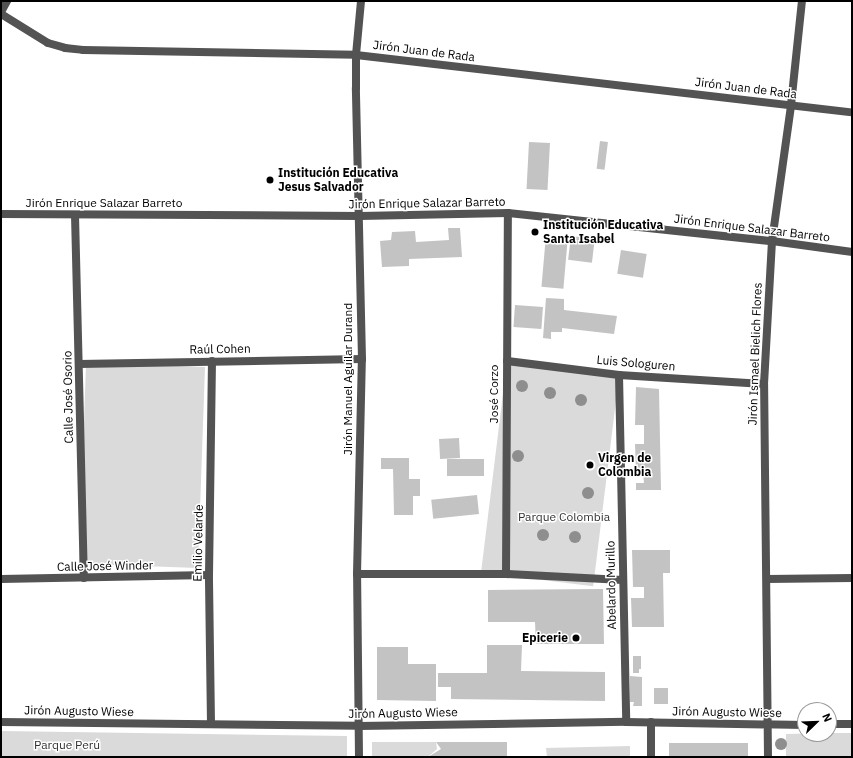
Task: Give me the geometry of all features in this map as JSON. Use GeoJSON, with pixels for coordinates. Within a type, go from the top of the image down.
{"type":"FeatureCollection","features":[{"type":"Feature","properties":{"kind":"street"},"geometry":{"type":"LineString","coordinates":[[1,13],[8,1]]}},
{"type":"Feature","properties":{"kind":"street","name":"Jirón Manuel Aguilar Durand"},"geometry":{"type":"LineString","coordinates":[[359,757],[357,574],[362,359],[360,216],[356,137],[356,55],[361,1]]}},
{"type":"Feature","properties":{"kind":"street","name":"Jirón Ismael Bielich Flores"},"geometry":{"type":"LineString","coordinates":[[768,757],[764,384],[772,241],[791,105],[802,1]]}},
{"type":"Feature","properties":{"kind":"street","name":"Jirón Juan de Rada"},"geometry":{"type":"LineString","coordinates":[[1,13],[48,42],[65,48],[83,50],[356,55],[852,112]]}},
{"type":"Feature","properties":{"kind":"street","name":"Jirón Enrique Salazar Barreto"},"geometry":{"type":"LineString","coordinates":[[1,214],[360,216],[508,213],[772,241],[852,252]]}},
{"type":"Feature","properties":{"kind":"street","name":"José Corzo"},"geometry":{"type":"LineString","coordinates":[[506,574],[508,213]]}},
{"type":"Feature","properties":{"kind":"street","name":"Calle José Osorio"},"geometry":{"type":"LineString","coordinates":[[75,215],[84,578]]}},
{"type":"Feature","properties":{"kind":"street","name":"Raúl Cohen"},"geometry":{"type":"LineString","coordinates":[[79,364],[362,359]]}},
{"type":"Feature","properties":{"kind":"street","name":"Luis Sologuren"},"geometry":{"type":"LineString","coordinates":[[507,360],[619,375],[764,384]]}},
{"type":"Feature","properties":{"kind":"street","name":"Emilio Velarde"},"geometry":{"type":"LineString","coordinates":[[211,724],[209,576],[212,362]]}},
{"type":"Feature","properties":{"kind":"street","name":"Abelardo Murillo"},"geometry":{"type":"LineString","coordinates":[[619,375],[626,722]]}},
{"type":"Feature","properties":{"kind":"street"},"geometry":{"type":"LineString","coordinates":[[357,574],[506,574],[623,580]]}},
{"type":"Feature","properties":{"kind":"street","name":"Calle José Winder"},"geometry":{"type":"LineString","coordinates":[[1,579],[209,576]]}},
{"type":"Feature","properties":{"kind":"street"},"geometry":{"type":"LineString","coordinates":[[767,579],[852,578]]}},
{"type":"Feature","properties":{"kind":"street","name":"Jirón Augusto Wiese"},"geometry":{"type":"LineString","coordinates":[[1,722],[359,726],[626,722],[797,724]]}},
{"type":"Feature","properties":{"kind":"street"},"geometry":{"type":"LineString","coordinates":[[651,722],[651,757]]}},
{"type":"Feature","properties":{"kind":"street"},"geometry":{"type":"LineString","coordinates":[[837,724],[852,724]]}},
{"type":"Feature","properties":{"kind":"green space","name":"Parque Colombia"},"geometry":{"type":"Polygon","coordinates":[[[507,361],[619,375],[593,586],[481,572],[507,361]]]}},
{"type":"Feature","properties":{"kind":"green space"},"geometry":{"type":"Polygon","coordinates":[[[86,363],[205,367],[198,568],[79,564],[86,363]]]}},
{"type":"Feature","properties":{"kind":"green space","name":"Parque Perú"},"geometry":{"type":"Polygon","coordinates":[[[1,731],[347,736],[347,757],[1,757],[1,731]]]}},
{"type":"Feature","properties":{"kind":"green space"},"geometry":{"type":"Polygon","coordinates":[[[837,733],[852,733],[852,757],[786,757],[786,734],[797,734],[797,742],[837,742],[837,733]]]}},
{"type":"Feature","properties":{"kind":"green space"},"geometry":{"type":"Polygon","coordinates":[[[372,742],[436,742],[437,749],[428,757],[372,757],[372,742]]]}},
{"type":"Feature","properties":{"kind":"green space"},"geometry":{"type":"Polygon","coordinates":[[[630,746],[630,757],[547,757],[546,748],[630,746]]]}},
{"type":"Feature","properties":{"kind":"building"},"geometry":{"type":"Polygon","coordinates":[[[600,141],[608,142],[605,170],[597,169],[600,141]]]}},
{"type":"Feature","properties":{"kind":"building"},"geometry":{"type":"Polygon","coordinates":[[[529,142],[550,143],[548,190],[527,189],[529,142]]]}},
{"type":"Feature","properties":{"kind":"building"},"geometry":{"type":"Polygon","coordinates":[[[448,228],[460,228],[462,257],[409,259],[409,266],[382,267],[380,241],[391,240],[392,232],[415,231],[416,242],[449,240],[448,228]]]}},
{"type":"Feature","properties":{"kind":"building"},"geometry":{"type":"Polygon","coordinates":[[[546,235],[568,237],[563,289],[541,287],[546,235]]]}},
{"type":"Feature","properties":{"kind":"building"},"geometry":{"type":"Polygon","coordinates":[[[571,236],[595,239],[592,263],[568,260],[571,236]]]}},
{"type":"Feature","properties":{"kind":"building"},"geometry":{"type":"Polygon","coordinates":[[[621,250],[647,254],[643,278],[617,274],[621,250]]]}},
{"type":"Feature","properties":{"kind":"building"},"geometry":{"type":"Polygon","coordinates":[[[546,298],[564,299],[564,310],[617,316],[614,334],[562,328],[562,332],[551,332],[551,339],[543,338],[546,298]]]}},
{"type":"Feature","properties":{"kind":"building"},"geometry":{"type":"Polygon","coordinates":[[[515,305],[543,307],[541,329],[513,327],[515,305]]]}},
{"type":"Feature","properties":{"kind":"building"},"geometry":{"type":"Polygon","coordinates":[[[636,387],[659,389],[661,490],[636,490],[636,483],[644,483],[643,472],[636,472],[635,444],[644,444],[644,425],[635,425],[636,387]]]}},
{"type":"Feature","properties":{"kind":"building"},"geometry":{"type":"Polygon","coordinates":[[[459,438],[460,458],[440,459],[439,439],[459,438]]]}},
{"type":"Feature","properties":{"kind":"building"},"geometry":{"type":"Polygon","coordinates":[[[381,458],[409,458],[409,479],[420,479],[420,496],[413,496],[413,515],[394,515],[393,469],[381,469],[381,458]]]}},
{"type":"Feature","properties":{"kind":"building"},"geometry":{"type":"Polygon","coordinates":[[[447,459],[484,459],[484,476],[447,476],[447,459]]]}},
{"type":"Feature","properties":{"kind":"building"},"geometry":{"type":"Polygon","coordinates":[[[477,495],[479,514],[433,519],[431,500],[477,495]]]}},
{"type":"Feature","properties":{"kind":"building"},"geometry":{"type":"Polygon","coordinates":[[[632,550],[670,550],[670,573],[663,573],[664,627],[632,627],[631,598],[644,598],[644,587],[633,587],[632,550]]]}},
{"type":"Feature","properties":{"kind":"building"},"geometry":{"type":"Polygon","coordinates":[[[603,589],[604,644],[536,644],[535,622],[488,622],[488,590],[603,589]]]}},
{"type":"Feature","properties":{"kind":"building"},"geometry":{"type":"Polygon","coordinates":[[[487,645],[522,645],[521,671],[605,672],[605,701],[451,699],[451,687],[438,687],[438,673],[487,673],[487,645]]]}},
{"type":"Feature","properties":{"kind":"building"},"geometry":{"type":"Polygon","coordinates":[[[377,647],[408,647],[408,664],[436,664],[436,701],[377,700],[377,647]]]}},
{"type":"Feature","properties":{"kind":"building"},"geometry":{"type":"Polygon","coordinates":[[[633,656],[641,656],[641,669],[639,669],[639,673],[633,673],[633,656]]]}},
{"type":"Feature","properties":{"kind":"building"},"geometry":{"type":"Polygon","coordinates":[[[630,676],[642,677],[642,706],[633,706],[634,702],[630,702],[630,676]]]}},
{"type":"Feature","properties":{"kind":"building"},"geometry":{"type":"Polygon","coordinates":[[[654,688],[668,688],[668,704],[654,704],[654,688]]]}},
{"type":"Feature","properties":{"kind":"building"},"geometry":{"type":"Polygon","coordinates":[[[436,742],[507,742],[507,757],[428,757],[441,749],[436,742]]]}},
{"type":"Feature","properties":{"kind":"building"},"geometry":{"type":"Polygon","coordinates":[[[669,743],[748,743],[748,757],[669,757],[669,743]]]}},
{"type":"Feature","properties":{"kind":"place","name":"Institución Educativa Jesus Salvador"},"geometry":{"type":"Point","coordinates":[270,180]}},
{"type":"Feature","properties":{"kind":"place","name":"Institución Educativa Santa Isabel"},"geometry":{"type":"Point","coordinates":[535,232]}},
{"type":"Feature","properties":{"kind":"place","name":"Virgen de Colombia"},"geometry":{"type":"Point","coordinates":[590,465]}},
{"type":"Feature","properties":{"kind":"place","name":"Epicerie"},"geometry":{"type":"Point","coordinates":[576,638]}}]}
